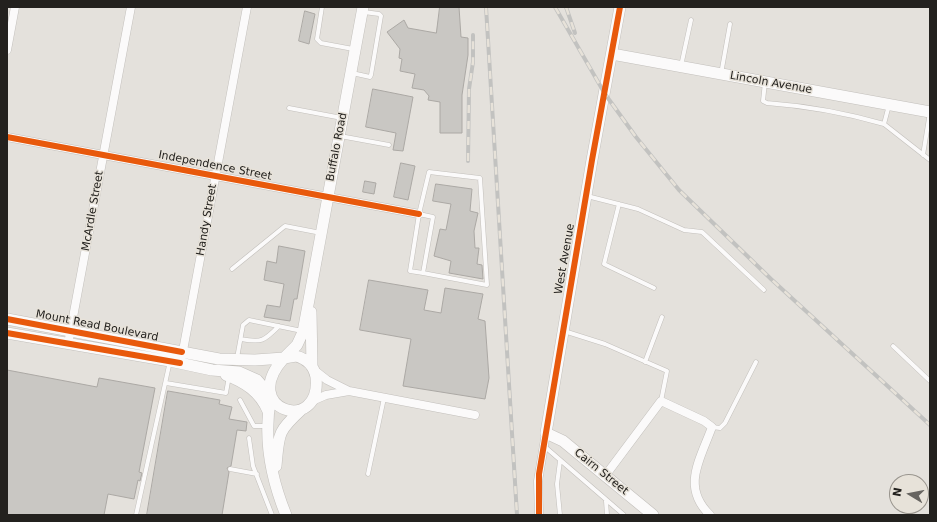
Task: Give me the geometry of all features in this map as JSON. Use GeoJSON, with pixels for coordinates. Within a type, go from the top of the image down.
{"type":"FeatureCollection","features":[{"type":"Feature","properties":{"kind":"main road","name":"West Avenue"},"geometry":{"type":"LineString","coordinates":[[546,433],[620,7]]}},
{"type":"Feature","properties":{"kind":"main road","name":"Buffalo Road"},"geometry":{"type":"LineString","coordinates":[[284,358],[297,345],[303,332],[363,9]]}},
{"type":"Feature","properties":{"kind":"main road","name":"Lincoln Avenue"},"geometry":{"type":"LineString","coordinates":[[612,54],[930,112]]}},
{"type":"Feature","properties":{"kind":"main road","name":"Buffalo Road"},"geometry":{"type":"LineString","coordinates":[[312,288],[313,368]]}},
{"type":"Feature","properties":{"kind":"main road","name":"Mount Read Boulevard"},"geometry":{"type":"LineString","coordinates":[[7,319],[70,331],[178,359],[212,370],[226,370],[246,374],[257,380],[271,396]]}},
{"type":"Feature","properties":{"kind":"main road","name":"Mount Read Boulevard"},"geometry":{"type":"LineString","coordinates":[[7,333],[68,344],[178,359],[237,360],[284,358]]}},
{"type":"Feature","properties":{"kind":"main road"},"geometry":{"type":"LineString","coordinates":[[275,474],[278,442],[282,429],[305,406],[316,386],[313,368],[301,357],[284,358],[272,377],[271,396],[268,411],[268,449],[286,515]]}},
{"type":"Feature","properties":{"kind":"main road"},"geometry":{"type":"LineString","coordinates":[[212,370],[229,376],[252,389],[264,402],[268,411]]}},
{"type":"Feature","properties":{"kind":"main road"},"geometry":{"type":"LineString","coordinates":[[271,396],[278,406],[286,411],[295,412],[305,406]]}},
{"type":"Feature","properties":{"kind":"main road","name":"Cairn Street"},"geometry":{"type":"LineString","coordinates":[[546,433],[562,441],[653,515]]}},
{"type":"Feature","properties":{"kind":"street"},"geometry":{"type":"LineString","coordinates":[[7,50],[15,7]]}},
{"type":"Feature","properties":{"kind":"street","name":"McArdle Street"},"geometry":{"type":"LineString","coordinates":[[68,344],[131,7]]}},
{"type":"Feature","properties":{"kind":"street","name":"Handy Street"},"geometry":{"type":"LineString","coordinates":[[178,359],[247,7]]}},
{"type":"Feature","properties":{"kind":"street","name":"Independence Street"},"geometry":{"type":"LineString","coordinates":[[7,137],[419,214]]}},
{"type":"Feature","properties":{"kind":"street"},"geometry":{"type":"LineString","coordinates":[[313,368],[327,380],[350,391],[475,416]]}},
{"type":"Feature","properties":{"kind":"street"},"geometry":{"type":"LineString","coordinates":[[305,406],[326,395],[350,391]]}},
{"type":"Feature","properties":{"kind":"street"},"geometry":{"type":"LineString","coordinates":[[605,476],[661,401],[704,421],[712,427],[694,484],[697,499],[710,515]]}},
{"type":"Feature","properties":{"kind":"street","name":"West Avenue"},"geometry":{"type":"LineString","coordinates":[[539,515],[538,480],[546,433]]}},
{"type":"Feature","properties":{"kind":"lane"},"geometry":{"type":"LineString","coordinates":[[322,7],[317,39],[321,43],[356,50]]}},
{"type":"Feature","properties":{"kind":"lane"},"geometry":{"type":"LineString","coordinates":[[351,73],[370,77],[372,75],[381,16],[363,9]]}},
{"type":"Feature","properties":{"kind":"lane"},"geometry":{"type":"LineString","coordinates":[[681,67],[690,20]]}},
{"type":"Feature","properties":{"kind":"lane"},"geometry":{"type":"LineString","coordinates":[[721,74],[730,24]]}},
{"type":"Feature","properties":{"kind":"lane"},"geometry":{"type":"LineString","coordinates":[[765,82],[762,97],[767,103],[807,107],[858,116],[884,124],[930,160]]}},
{"type":"Feature","properties":{"kind":"lane"},"geometry":{"type":"LineString","coordinates":[[884,124],[889,104]]}},
{"type":"Feature","properties":{"kind":"lane"},"geometry":{"type":"LineString","coordinates":[[289,108],[343,118]]}},
{"type":"Feature","properties":{"kind":"lane"},"geometry":{"type":"LineString","coordinates":[[923,155],[930,112]]}},
{"type":"Feature","properties":{"kind":"lane"},"geometry":{"type":"LineString","coordinates":[[339,136],[388,145]]}},
{"type":"Feature","properties":{"kind":"lane"},"geometry":{"type":"LineString","coordinates":[[429,172],[480,178],[487,285],[410,271],[419,214],[429,172]]}},
{"type":"Feature","properties":{"kind":"lane"},"geometry":{"type":"LineString","coordinates":[[586,196],[638,209],[684,230],[702,232],[764,290]]}},
{"type":"Feature","properties":{"kind":"lane"},"geometry":{"type":"LineString","coordinates":[[619,204],[604,264],[654,288]]}},
{"type":"Feature","properties":{"kind":"lane"},"geometry":{"type":"LineString","coordinates":[[419,214],[433,217],[423,273]]}},
{"type":"Feature","properties":{"kind":"lane"},"geometry":{"type":"LineString","coordinates":[[232,269],[285,226],[321,233]]}},
{"type":"Feature","properties":{"kind":"lane"},"geometry":{"type":"LineString","coordinates":[[645,362],[662,317]]}},
{"type":"Feature","properties":{"kind":"lane"},"geometry":{"type":"LineString","coordinates":[[237,360],[245,322],[279,326],[303,332]]}},
{"type":"Feature","properties":{"kind":"lane"},"geometry":{"type":"LineString","coordinates":[[254,328],[255,322]]}},
{"type":"Feature","properties":{"kind":"lane"},"geometry":{"type":"LineString","coordinates":[[241,339],[265,340],[279,326]]}},
{"type":"Feature","properties":{"kind":"lane"},"geometry":{"type":"LineString","coordinates":[[563,331],[605,344],[667,371],[661,401]]}},
{"type":"Feature","properties":{"kind":"lane"},"geometry":{"type":"LineString","coordinates":[[893,346],[930,381]]}},
{"type":"Feature","properties":{"kind":"lane"},"geometry":{"type":"LineString","coordinates":[[136,515],[166,383],[178,359]]}},
{"type":"Feature","properties":{"kind":"lane"},"geometry":{"type":"LineString","coordinates":[[712,427],[720,428],[724,423],[756,362]]}},
{"type":"Feature","properties":{"kind":"lane"},"geometry":{"type":"LineString","coordinates":[[166,383],[226,393],[229,376]]}},
{"type":"Feature","properties":{"kind":"lane"},"geometry":{"type":"LineString","coordinates":[[368,474],[384,398]]}},
{"type":"Feature","properties":{"kind":"lane"},"geometry":{"type":"LineString","coordinates":[[240,400],[254,426],[267,426]]}},
{"type":"Feature","properties":{"kind":"lane"},"geometry":{"type":"LineString","coordinates":[[249,438],[253,466],[272,515]]}},
{"type":"Feature","properties":{"kind":"lane"},"geometry":{"type":"LineString","coordinates":[[544,446],[624,515]]}},
{"type":"Feature","properties":{"kind":"lane"},"geometry":{"type":"LineString","coordinates":[[560,461],[557,484],[560,515]]}},
{"type":"Feature","properties":{"kind":"lane"},"geometry":{"type":"LineString","coordinates":[[230,469],[257,474]]}},
{"type":"Feature","properties":{"kind":"lane"},"geometry":{"type":"LineString","coordinates":[[606,501],[607,515]]}},
{"type":"Feature","properties":{"kind":"building"},"geometry":{"type":"Polygon","coordinates":[[[440,7],[459,7],[461,37],[468,38],[468,55],[462,95],[462,133],[440,133],[440,102],[428,100],[429,96],[424,90],[412,88],[415,74],[400,71],[402,59],[399,58],[400,49],[387,32],[404,20],[408,28],[436,33],[440,7]]]}},
{"type":"Feature","properties":{"kind":"building"},"geometry":{"type":"Polygon","coordinates":[[[305,11],[315,14],[309,44],[299,41],[305,11]]]}},
{"type":"Feature","properties":{"kind":"building"},"geometry":{"type":"Polygon","coordinates":[[[373,89],[413,97],[403,151],[393,150],[396,133],[366,127],[373,89]]]}},
{"type":"Feature","properties":{"kind":"building"},"geometry":{"type":"Polygon","coordinates":[[[401,163],[415,166],[408,200],[394,197],[401,163]]]}},
{"type":"Feature","properties":{"kind":"building"},"geometry":{"type":"Polygon","coordinates":[[[365,181],[376,183],[374,194],[363,192],[365,181]]]}},
{"type":"Feature","properties":{"kind":"building"},"geometry":{"type":"Polygon","coordinates":[[[436,184],[472,189],[470,211],[478,213],[474,231],[475,248],[479,248],[477,264],[482,265],[483,279],[449,273],[451,261],[434,256],[440,229],[446,230],[451,204],[433,201],[436,184]]]}},
{"type":"Feature","properties":{"kind":"building"},"geometry":{"type":"Polygon","coordinates":[[[279,246],[305,251],[297,299],[294,299],[290,321],[264,317],[267,305],[280,307],[284,284],[264,280],[267,261],[276,263],[279,246]]]}},
{"type":"Feature","properties":{"kind":"building"},"geometry":{"type":"Polygon","coordinates":[[[369,280],[428,290],[424,310],[441,313],[445,288],[483,294],[478,319],[485,321],[489,378],[485,399],[403,386],[411,339],[360,330],[369,280]]]}},
{"type":"Feature","properties":{"kind":"building"},"geometry":{"type":"Polygon","coordinates":[[[7,370],[97,387],[99,378],[155,388],[139,472],[142,473],[140,481],[138,480],[134,499],[108,494],[104,515],[7,515],[7,370]]]}},
{"type":"Feature","properties":{"kind":"building"},"geometry":{"type":"Polygon","coordinates":[[[168,391],[220,400],[219,404],[232,407],[229,419],[247,422],[246,431],[237,430],[231,466],[227,468],[229,472],[222,515],[147,515],[168,391]]]}},
{"type":"Feature","properties":{"kind":"railway"},"geometry":{"type":"LineString","coordinates":[[486,7],[517,515]]}},
{"type":"Feature","properties":{"kind":"railway"},"geometry":{"type":"LineString","coordinates":[[555,7],[605,94],[636,137],[679,190],[771,279],[930,425]]}},
{"type":"Feature","properties":{"kind":"railway"},"geometry":{"type":"LineString","coordinates":[[566,7],[575,33]]}},
{"type":"Feature","properties":{"kind":"railway"},"geometry":{"type":"LineString","coordinates":[[468,161],[469,89],[473,62],[473,35]]}},
{"type":"Feature","properties":{"kind":"cycle path"},"geometry":{"type":"LineString","coordinates":[[539,515],[539,474],[592,160],[620,7]]}},
{"type":"Feature","properties":{"kind":"cycle path"},"geometry":{"type":"LineString","coordinates":[[7,137],[419,214]]}},
{"type":"Feature","properties":{"kind":"cycle path"},"geometry":{"type":"LineString","coordinates":[[7,319],[182,352]]}},
{"type":"Feature","properties":{"kind":"cycle path"},"geometry":{"type":"LineString","coordinates":[[7,333],[180,363]]}}]}
